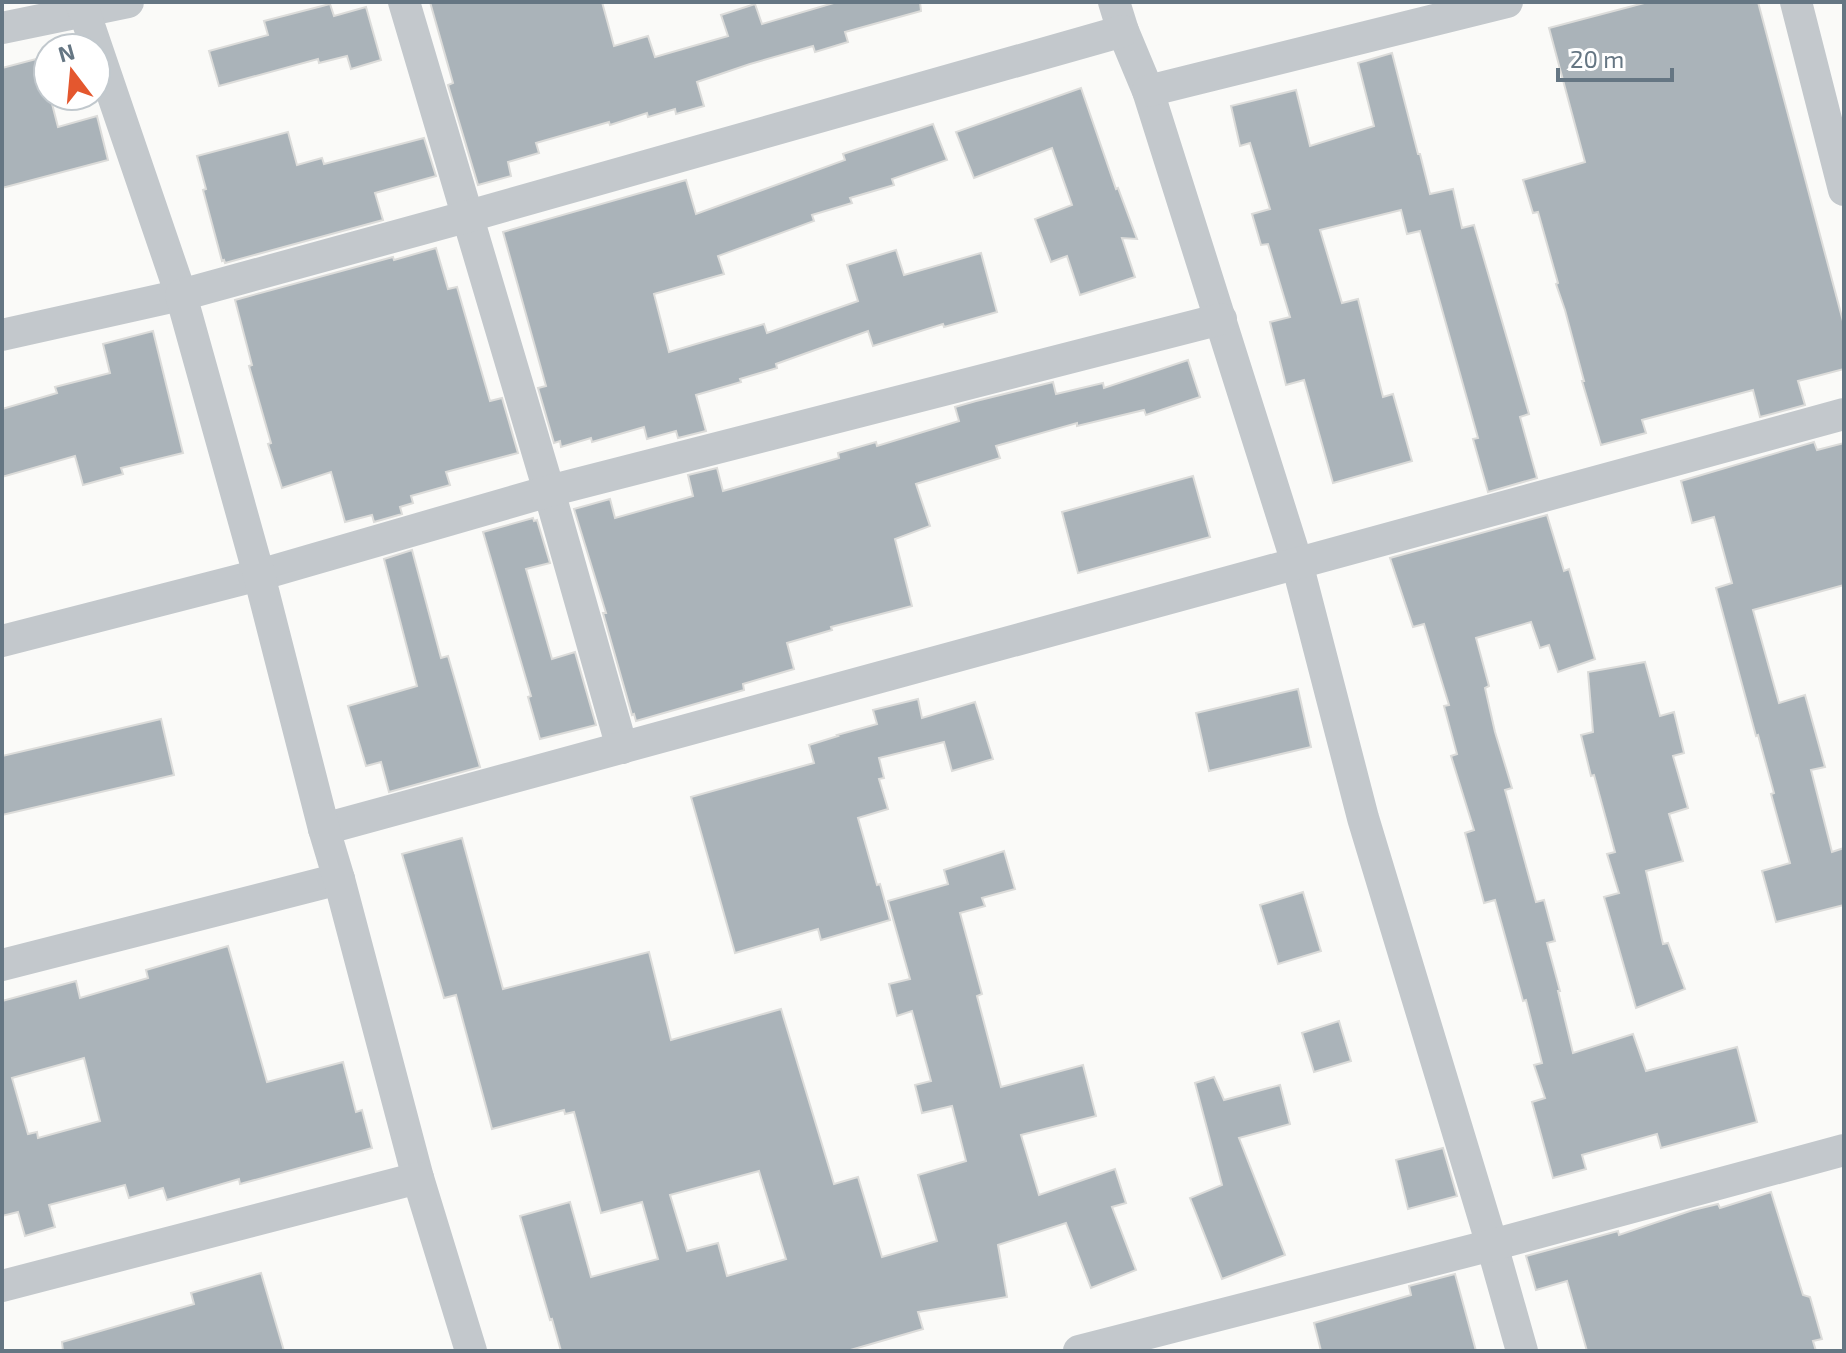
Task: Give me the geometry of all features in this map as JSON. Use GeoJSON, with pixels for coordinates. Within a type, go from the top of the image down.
{"type":"FeatureCollection","features":[{"type":"Feature","properties":{"kind":"street"},"geometry":{"type":"LineString","coordinates":[[2,28],[82,6],[128,2]]}},
{"type":"Feature","properties":{"kind":"street"},"geometry":{"type":"LineString","coordinates":[[404,2],[622,748]]}},
{"type":"Feature","properties":{"kind":"street"},"geometry":{"type":"LineString","coordinates":[[1148,91],[1507,2]]}},
{"type":"Feature","properties":{"kind":"street"},"geometry":{"type":"LineString","coordinates":[[1796,2],[1844,190]]}},
{"type":"Feature","properties":{"kind":"street"},"geometry":{"type":"LineString","coordinates":[[82,6],[181,295],[259,575],[418,1178],[471,1351]]}},
{"type":"Feature","properties":{"kind":"street"},"geometry":{"type":"LineString","coordinates":[[2,335],[181,295],[469,216],[1118,16],[1148,91],[1297,563],[1363,818],[1522,1351]]}},
{"type":"Feature","properties":{"kind":"street"},"geometry":{"type":"LineString","coordinates":[[2,641],[259,575],[549,491],[1221,319]]}},
{"type":"Feature","properties":{"kind":"street"},"geometry":{"type":"LineString","coordinates":[[324,829],[1844,414]]}},
{"type":"Feature","properties":{"kind":"street"},"geometry":{"type":"LineString","coordinates":[[2,965],[339,879]]}},
{"type":"Feature","properties":{"kind":"street"},"geometry":{"type":"LineString","coordinates":[[1079,1351],[1492,1245],[1844,1150]]}},
{"type":"Feature","properties":{"kind":"street"},"geometry":{"type":"LineString","coordinates":[[2,1286],[418,1178]]}},
{"type":"Feature","properties":{"kind":"building"},"geometry":{"type":"Polygon","coordinates":[[[430,2],[602,2],[614,46],[648,36],[655,57],[728,36],[721,15],[755,4],[762,24],[837,2],[920,2],[921,11],[845,32],[848,42],[815,52],[813,46],[697,82],[704,106],[676,114],[675,109],[648,117],[647,113],[536,143],[539,153],[508,162],[511,176],[478,185],[448,85],[453,83],[430,2]]]}},
{"type":"Feature","properties":{"kind":"building"},"geometry":{"type":"Polygon","coordinates":[[[1648,2],[1758,2],[1844,325],[1844,369],[1798,381],[1805,405],[1760,417],[1753,390],[1642,420],[1646,433],[1601,445],[1538,212],[1533,213],[1523,180],[1585,162],[1549,28],[1648,2]]]}},
{"type":"Feature","properties":{"kind":"building"},"geometry":{"type":"Polygon","coordinates":[[[330,4],[334,16],[366,7],[381,60],[351,69],[347,56],[319,63],[318,59],[219,86],[209,51],[268,35],[264,21],[330,4]]]}},
{"type":"Feature","properties":{"kind":"building"},"geometry":{"type":"Polygon","coordinates":[[[1392,53],[1430,194],[1453,189],[1462,228],[1474,225],[1529,414],[1520,417],[1537,478],[1488,492],[1473,439],[1478,438],[1420,231],[1407,234],[1401,210],[1320,230],[1342,303],[1358,299],[1383,397],[1393,394],[1412,461],[1333,483],[1304,380],[1286,385],[1270,322],[1290,317],[1268,244],[1261,245],[1252,214],[1270,209],[1250,143],[1240,146],[1231,106],[1296,90],[1310,146],[1374,126],[1358,63],[1392,53]]]}},
{"type":"Feature","properties":{"kind":"building"},"geometry":{"type":"Polygon","coordinates":[[[32,60],[32,112],[54,112],[58,127],[97,116],[108,160],[2,188],[2,68],[32,60]]]}},
{"type":"Feature","properties":{"kind":"building"},"geometry":{"type":"Polygon","coordinates":[[[1081,88],[1137,239],[1122,238],[1135,277],[1080,295],[1067,256],[1051,262],[1035,219],[1072,205],[1052,148],[974,178],[956,132],[1081,88]]]}},
{"type":"Feature","properties":{"kind":"building"},"geometry":{"type":"Polygon","coordinates":[[[933,124],[947,160],[892,179],[894,185],[850,198],[852,203],[812,215],[814,221],[718,256],[724,274],[654,294],[669,352],[764,324],[767,333],[858,301],[847,265],[896,250],[904,275],[981,253],[997,312],[944,327],[943,324],[873,346],[868,331],[776,364],[777,368],[740,379],[741,382],[696,395],[706,431],[678,438],[676,431],[647,439],[644,427],[592,442],[591,438],[561,447],[560,441],[554,443],[538,388],[546,386],[503,232],[686,180],[696,214],[845,160],[843,154],[933,124]]]}},
{"type":"Feature","properties":{"kind":"building"},"geometry":{"type":"Polygon","coordinates":[[[288,132],[297,165],[322,158],[324,164],[424,138],[436,176],[375,193],[383,220],[225,263],[203,190],[206,189],[197,156],[288,132]]]}},
{"type":"Feature","properties":{"kind":"building"},"geometry":{"type":"Polygon","coordinates":[[[436,248],[448,289],[457,287],[490,401],[502,398],[518,453],[446,472],[450,485],[411,496],[413,503],[400,507],[402,514],[374,522],[372,515],[345,522],[331,472],[282,488],[268,444],[271,443],[249,366],[252,365],[235,300],[436,248]]]}},
{"type":"Feature","properties":{"kind":"building"},"geometry":{"type":"Polygon","coordinates":[[[153,331],[183,453],[121,468],[123,474],[83,485],[75,456],[2,477],[2,409],[57,393],[55,387],[110,373],[103,344],[153,331]]]}},
{"type":"Feature","properties":{"kind":"building"},"geometry":{"type":"Polygon","coordinates":[[[1188,360],[1200,397],[1146,415],[1144,410],[1077,426],[1077,423],[996,446],[1000,458],[916,484],[930,526],[895,539],[912,606],[831,627],[832,630],[787,643],[794,669],[743,684],[744,690],[636,721],[632,715],[603,613],[606,613],[574,509],[610,499],[615,518],[693,496],[688,475],[717,468],[723,491],[839,458],[838,453],[876,442],[877,446],[959,421],[955,407],[976,401],[1053,382],[1056,394],[1103,383],[1104,388],[1188,360]]]}},
{"type":"Feature","properties":{"kind":"building"},"geometry":{"type":"Polygon","coordinates":[[[1814,442],[1817,450],[1844,443],[1844,585],[1753,610],[1779,703],[1805,695],[1825,767],[1811,770],[1832,852],[1844,848],[1844,905],[1776,922],[1762,871],[1790,863],[1771,794],[1774,793],[1716,588],[1732,583],[1714,517],[1692,523],[1681,481],[1814,442]]]}},
{"type":"Feature","properties":{"kind":"building"},"geometry":{"type":"Polygon","coordinates":[[[1193,476],[1210,537],[1078,573],[1062,512],[1193,476]]]}},
{"type":"Feature","properties":{"kind":"building"},"geometry":{"type":"Polygon","coordinates":[[[1547,515],[1564,571],[1569,569],[1595,659],[1558,672],[1549,645],[1540,648],[1531,622],[1476,638],[1489,686],[1485,688],[1495,732],[1512,788],[1505,790],[1536,902],[1544,900],[1555,941],[1547,943],[1573,1053],[1633,1034],[1646,1071],[1737,1047],[1757,1122],[1661,1148],[1657,1134],[1582,1155],[1586,1169],[1553,1178],[1532,1102],[1545,1098],[1534,1065],[1542,1063],[1495,900],[1484,903],[1465,833],[1474,830],[1451,756],[1457,754],[1444,706],[1449,705],[1424,624],[1413,627],[1390,558],[1547,515]]]}},
{"type":"Feature","properties":{"kind":"building"},"geometry":{"type":"Polygon","coordinates":[[[533,518],[537,520],[550,563],[526,569],[552,659],[575,652],[596,725],[540,739],[528,697],[531,696],[483,532],[533,518]]]}},
{"type":"Feature","properties":{"kind":"building"},"geometry":{"type":"Polygon","coordinates":[[[412,550],[441,658],[448,656],[480,767],[389,792],[381,762],[366,766],[348,706],[417,686],[384,559],[412,550]]]}},
{"type":"Feature","properties":{"kind":"building"},"geometry":{"type":"Polygon","coordinates":[[[1645,662],[1660,716],[1674,712],[1684,753],[1673,756],[1688,808],[1669,814],[1683,861],[1646,871],[1663,944],[1668,943],[1685,989],[1636,1008],[1604,897],[1619,893],[1607,854],[1615,852],[1581,735],[1593,732],[1588,672],[1645,662]]]}},
{"type":"Feature","properties":{"kind":"building"},"geometry":{"type":"Polygon","coordinates":[[[1298,689],[1311,747],[1209,771],[1196,713],[1298,689]]]}},
{"type":"Feature","properties":{"kind":"building"},"geometry":{"type":"Polygon","coordinates":[[[918,699],[922,718],[975,702],[993,759],[952,771],[944,742],[879,758],[884,778],[879,779],[888,809],[858,818],[890,920],[821,940],[818,929],[735,953],[691,797],[814,763],[809,745],[877,724],[873,710],[918,699]]]}},
{"type":"Feature","properties":{"kind":"building"},"geometry":{"type":"Polygon","coordinates":[[[161,719],[174,775],[2,815],[2,756],[161,719]]]}},
{"type":"Feature","properties":{"kind":"building"},"geometry":{"type":"Polygon","coordinates":[[[462,838],[503,989],[649,952],[671,1040],[781,1009],[834,1184],[858,1177],[882,1257],[937,1241],[918,1175],[966,1161],[952,1106],[922,1113],[915,1085],[931,1081],[912,1011],[897,1016],[889,984],[910,979],[888,901],[948,884],[944,870],[1004,851],[1015,889],[982,898],[985,906],[960,913],[982,994],[977,996],[1001,1087],[1083,1065],[1096,1116],[1021,1135],[1039,1195],[1115,1169],[1126,1203],[1112,1207],[1136,1270],[1091,1288],[1066,1223],[998,1245],[1007,1297],[918,1312],[923,1329],[847,1351],[561,1351],[520,1216],[570,1202],[591,1277],[658,1259],[642,1202],[601,1213],[574,1112],[565,1114],[564,1110],[492,1129],[456,995],[444,998],[402,854],[462,838]],[[759,1171],[670,1195],[687,1251],[718,1243],[727,1276],[786,1259],[759,1171]]]}},
{"type":"Feature","properties":{"kind":"building"},"geometry":{"type":"Polygon","coordinates":[[[1303,892],[1321,951],[1278,964],[1260,905],[1303,892]]]}},
{"type":"Feature","properties":{"kind":"building"},"geometry":{"type":"Polygon","coordinates":[[[228,946],[267,1082],[343,1062],[356,1112],[362,1110],[372,1148],[240,1184],[239,1179],[167,1200],[163,1188],[129,1198],[125,1185],[49,1205],[55,1227],[25,1236],[18,1212],[2,1216],[2,1001],[76,981],[80,998],[148,978],[146,970],[228,946]],[[84,1058],[12,1078],[28,1134],[37,1132],[38,1138],[100,1121],[84,1058]]]}},
{"type":"Feature","properties":{"kind":"building"},"geometry":{"type":"Polygon","coordinates":[[[1339,1021],[1351,1061],[1314,1072],[1302,1033],[1339,1021]]]}},
{"type":"Feature","properties":{"kind":"building"},"geometry":{"type":"Polygon","coordinates":[[[1214,1077],[1224,1100],[1280,1085],[1290,1124],[1239,1138],[1285,1255],[1222,1279],[1190,1198],[1222,1185],[1195,1083],[1214,1077]]]}},
{"type":"Feature","properties":{"kind":"building"},"geometry":{"type":"Polygon","coordinates":[[[1443,1148],[1457,1196],[1408,1209],[1396,1160],[1443,1148]]]}},
{"type":"Feature","properties":{"kind":"building"},"geometry":{"type":"Polygon","coordinates":[[[1771,1192],[1803,1295],[1810,1297],[1822,1339],[1813,1341],[1816,1351],[1587,1351],[1567,1281],[1536,1290],[1526,1256],[1618,1231],[1619,1235],[1693,1210],[1718,1204],[1720,1208],[1771,1192]]]}},
{"type":"Feature","properties":{"kind":"building"},"geometry":{"type":"Polygon","coordinates":[[[261,1273],[284,1351],[63,1351],[62,1342],[194,1304],[191,1293],[261,1273]]]}},
{"type":"Feature","properties":{"kind":"building"},"geometry":{"type":"Polygon","coordinates":[[[1455,1274],[1476,1351],[1321,1351],[1314,1323],[1411,1295],[1409,1286],[1455,1274]]]}}]}
